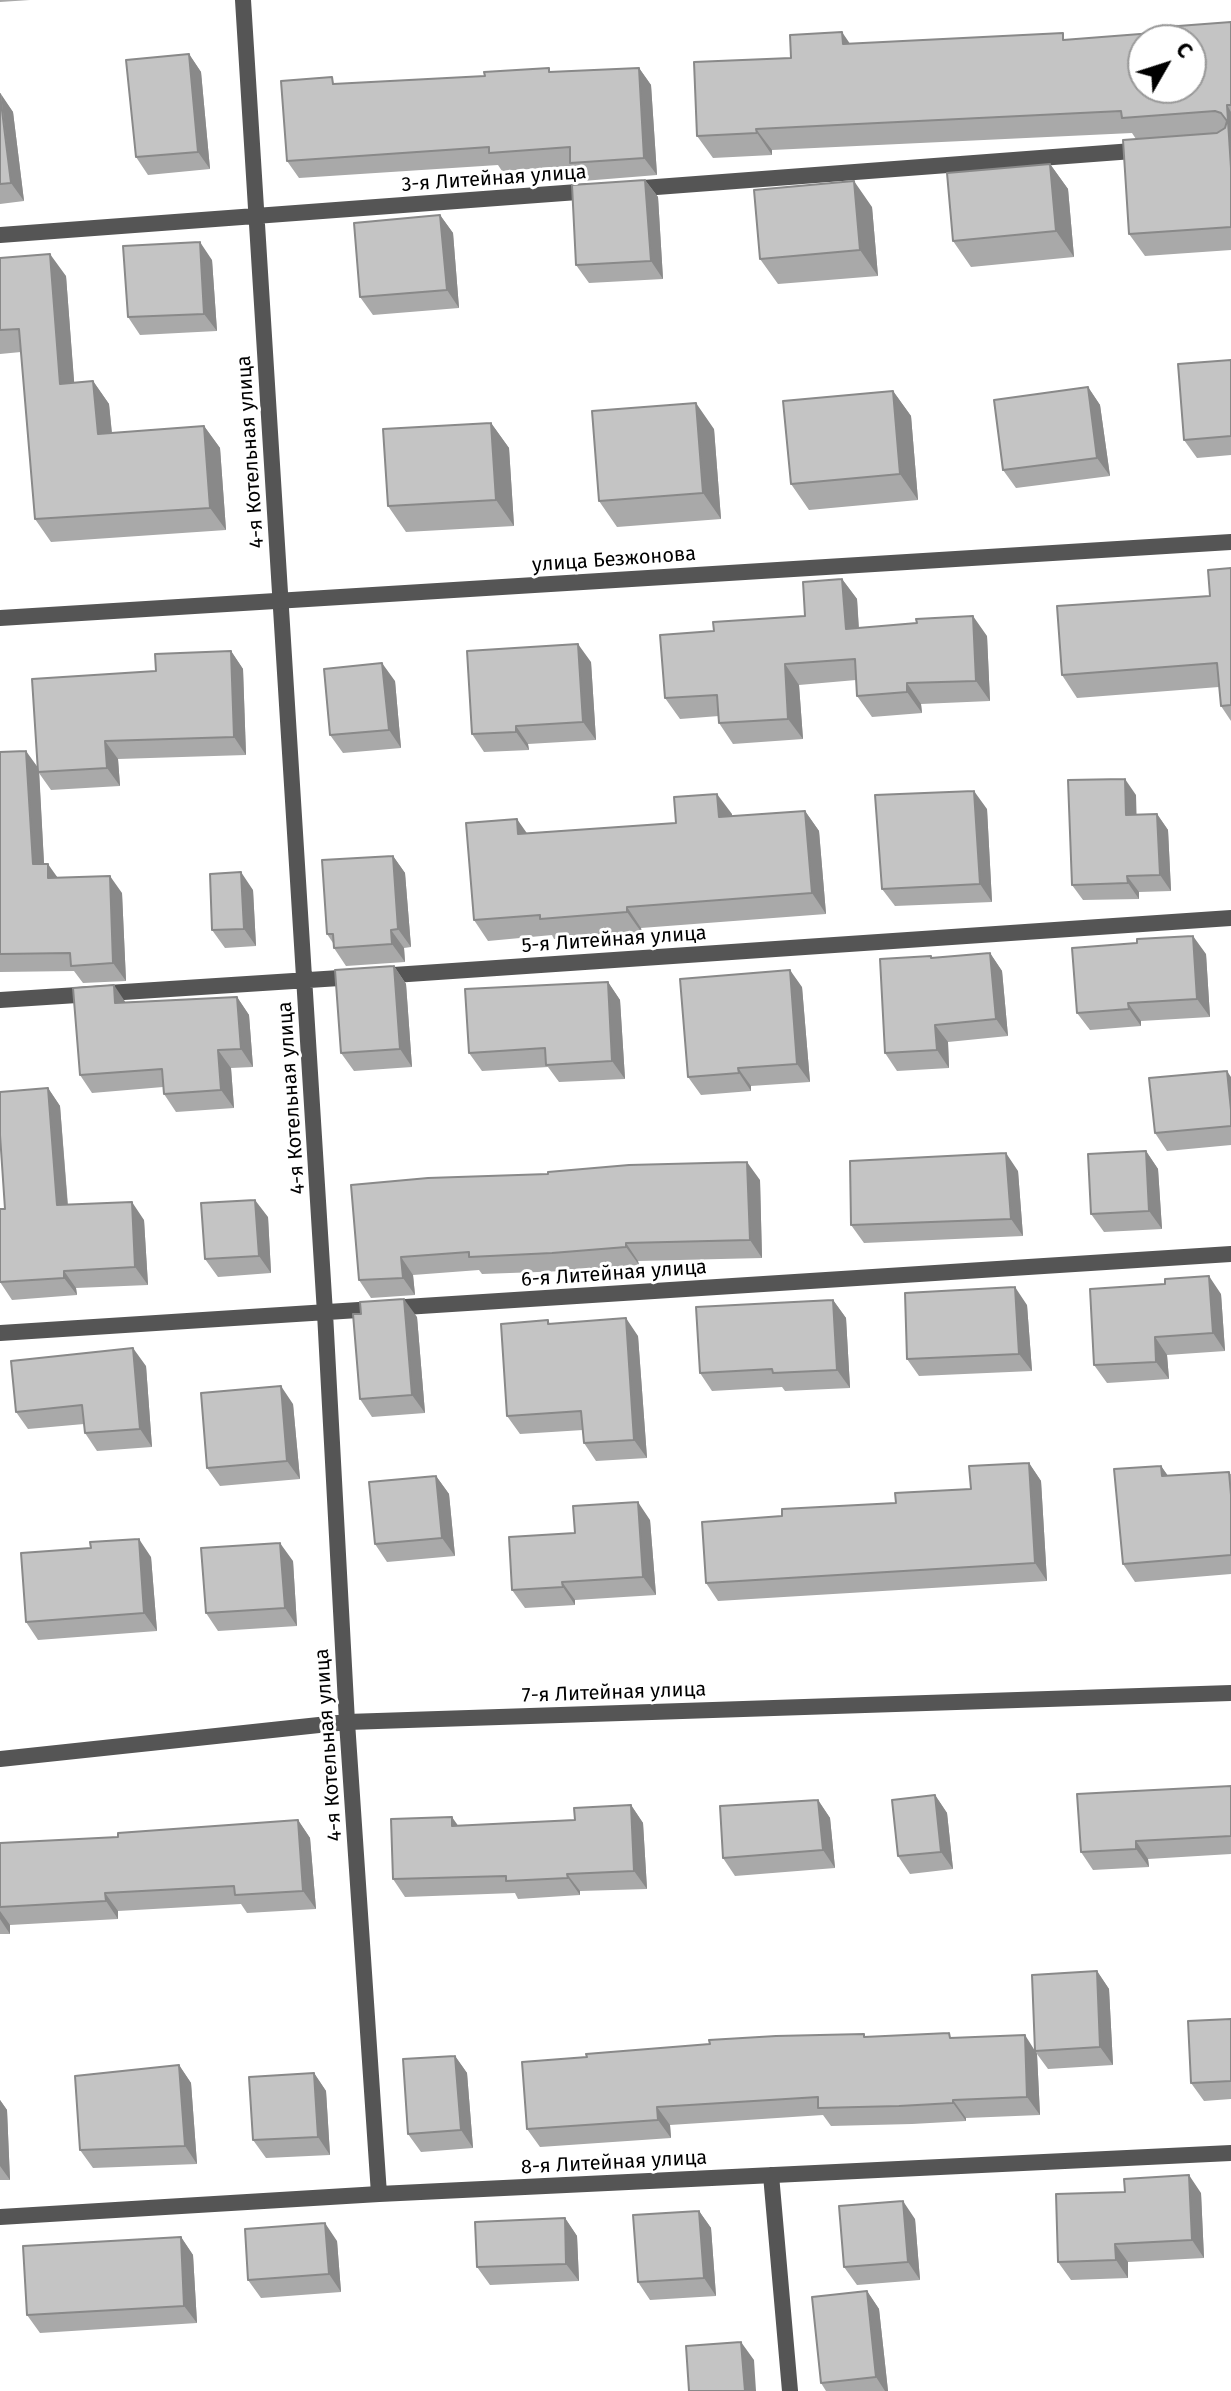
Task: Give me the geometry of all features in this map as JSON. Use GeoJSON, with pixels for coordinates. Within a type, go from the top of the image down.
{"type":"FeatureCollection","features":[{"type":"Feature","properties":{"kind":"street","name":"4-я Котельная улица"},"geometry":{"type":"LineString","coordinates":[[243,0],[325,1313],[347,1722],[379,2194]]}},
{"type":"Feature","properties":{"kind":"street","name":"3-я Литейная улица"},"geometry":{"type":"LineString","coordinates":[[0,235],[1168,149]]}},
{"type":"Feature","properties":{"kind":"street","name":"улица Безжонова"},"geometry":{"type":"LineString","coordinates":[[0,618],[1231,542]]}},
{"type":"Feature","properties":{"kind":"street","name":"5-я Литейная улица"},"geometry":{"type":"LineString","coordinates":[[0,1000],[1231,918]]}},
{"type":"Feature","properties":{"kind":"street","name":"6-я Литейная улица"},"geometry":{"type":"LineString","coordinates":[[0,1333],[1231,1254]]}},
{"type":"Feature","properties":{"kind":"street","name":"7-я Литейная улица"},"geometry":{"type":"LineString","coordinates":[[0,1759],[347,1722],[1231,1693]]}},
{"type":"Feature","properties":{"kind":"street","name":"8-я Литейная улица"},"geometry":{"type":"LineString","coordinates":[[0,2217],[379,2194],[1231,2153]]}},
{"type":"Feature","properties":{"kind":"street"},"geometry":{"type":"LineString","coordinates":[[771,2175],[790,2391]]}},
{"type":"Feature","properties":{"kind":"building"},"geometry":{"type":"Polygon","coordinates":[[[1231,22],[1231,105],[1227,105],[1231,227],[1129,234],[1123,140],[1217,133],[1225,128],[1227,121],[1215,111],[1122,118],[1121,111],[756,129],[757,133],[697,136],[694,62],[791,58],[790,35],[842,32],[843,44],[1063,33],[1063,40],[1127,35],[1127,104],[1207,104],[1205,24],[1231,22]]]}},
{"type":"Feature","properties":{"kind":"building"},"geometry":{"type":"Polygon","coordinates":[[[189,54],[198,152],[136,157],[126,60],[189,54]]]}},
{"type":"Feature","properties":{"kind":"building"},"geometry":{"type":"Polygon","coordinates":[[[549,68],[549,72],[639,68],[644,158],[570,163],[570,147],[489,153],[489,147],[287,161],[281,81],[332,77],[333,84],[485,76],[484,72],[549,68]]]}},
{"type":"Feature","properties":{"kind":"building"},"geometry":{"type":"Polygon","coordinates":[[[0,94],[11,183],[0,184],[0,94]]]}},
{"type":"Feature","properties":{"kind":"building"},"geometry":{"type":"Polygon","coordinates":[[[1050,164],[1056,231],[953,241],[947,173],[1050,164]]]}},
{"type":"Feature","properties":{"kind":"building"},"geometry":{"type":"Polygon","coordinates":[[[645,180],[651,261],[576,265],[572,185],[645,180]]]}},
{"type":"Feature","properties":{"kind":"building"},"geometry":{"type":"Polygon","coordinates":[[[854,181],[860,250],[760,259],[754,190],[854,181]]]}},
{"type":"Feature","properties":{"kind":"building"},"geometry":{"type":"Polygon","coordinates":[[[440,215],[447,290],[360,297],[354,223],[440,215]]]}},
{"type":"Feature","properties":{"kind":"building"},"geometry":{"type":"Polygon","coordinates":[[[200,242],[204,314],[128,317],[123,246],[200,242]]]}},
{"type":"Feature","properties":{"kind":"building"},"geometry":{"type":"Polygon","coordinates":[[[50,254],[60,384],[93,381],[98,434],[204,426],[210,508],[35,519],[19,329],[0,330],[0,258],[50,254]]]}},
{"type":"Feature","properties":{"kind":"building"},"geometry":{"type":"Polygon","coordinates":[[[1231,360],[1231,436],[1184,440],[1178,364],[1231,360]]]}},
{"type":"Feature","properties":{"kind":"building"},"geometry":{"type":"Polygon","coordinates":[[[1088,387],[1097,458],[1003,470],[994,400],[1088,387]]]}},
{"type":"Feature","properties":{"kind":"building"},"geometry":{"type":"Polygon","coordinates":[[[893,391],[900,474],[791,484],[783,401],[893,391]]]}},
{"type":"Feature","properties":{"kind":"building"},"geometry":{"type":"Polygon","coordinates":[[[696,403],[703,493],[599,501],[592,411],[696,403]]]}},
{"type":"Feature","properties":{"kind":"building"},"geometry":{"type":"Polygon","coordinates":[[[491,423],[496,500],[388,506],[383,429],[491,423]]]}},
{"type":"Feature","properties":{"kind":"building"},"geometry":{"type":"Polygon","coordinates":[[[1231,568],[1231,705],[1221,706],[1217,663],[1062,675],[1057,606],[1210,596],[1208,570],[1231,568]]]}},
{"type":"Feature","properties":{"kind":"building"},"geometry":{"type":"Polygon","coordinates":[[[842,579],[846,629],[917,623],[916,619],[973,616],[976,681],[907,683],[907,692],[857,696],[855,659],[785,664],[788,719],[719,723],[717,695],[665,698],[660,635],[714,631],[713,622],[805,616],[803,582],[842,579]]]}},
{"type":"Feature","properties":{"kind":"building"},"geometry":{"type":"Polygon","coordinates":[[[578,644],[583,722],[516,726],[516,732],[472,734],[467,651],[578,644]]]}},
{"type":"Feature","properties":{"kind":"building"},"geometry":{"type":"Polygon","coordinates":[[[231,651],[234,737],[105,741],[107,768],[38,772],[32,679],[156,671],[155,654],[231,651]]]}},
{"type":"Feature","properties":{"kind":"building"},"geometry":{"type":"Polygon","coordinates":[[[382,663],[389,730],[330,735],[324,669],[382,663]]]}},
{"type":"Feature","properties":{"kind":"building"},"geometry":{"type":"Polygon","coordinates":[[[26,751],[33,864],[48,864],[48,878],[110,876],[113,963],[71,966],[70,953],[0,954],[0,752],[26,751]]]}},
{"type":"Feature","properties":{"kind":"building"},"geometry":{"type":"Polygon","coordinates":[[[1125,779],[1126,815],[1157,814],[1160,875],[1127,876],[1128,883],[1072,885],[1068,780],[1125,779]]]}},
{"type":"Feature","properties":{"kind":"building"},"geometry":{"type":"Polygon","coordinates":[[[974,791],[980,884],[882,889],[875,795],[974,791]]]}},
{"type":"Feature","properties":{"kind":"building"},"geometry":{"type":"Polygon","coordinates":[[[717,794],[719,817],[805,811],[812,893],[627,907],[627,912],[540,919],[540,915],[474,920],[466,823],[517,819],[518,834],[676,823],[674,797],[717,794]]]}},
{"type":"Feature","properties":{"kind":"building"},"geometry":{"type":"Polygon","coordinates":[[[393,856],[398,929],[391,930],[392,944],[334,948],[333,934],[327,934],[322,860],[393,856]]]}},
{"type":"Feature","properties":{"kind":"building"},"geometry":{"type":"Polygon","coordinates":[[[241,872],[244,929],[212,930],[210,874],[241,872]]]}},
{"type":"Feature","properties":{"kind":"building"},"geometry":{"type":"Polygon","coordinates":[[[1193,936],[1197,999],[1128,1003],[1129,1009],[1077,1013],[1072,948],[1137,943],[1137,939],[1193,936]]]}},
{"type":"Feature","properties":{"kind":"building"},"geometry":{"type":"Polygon","coordinates":[[[990,953],[996,1019],[935,1025],[937,1050],[885,1053],[880,959],[990,953]]]}},
{"type":"Feature","properties":{"kind":"building"},"geometry":{"type":"Polygon","coordinates":[[[394,966],[400,1049],[341,1053],[335,970],[394,966]]]}},
{"type":"Feature","properties":{"kind":"building"},"geometry":{"type":"Polygon","coordinates":[[[790,970],[797,1064],[738,1068],[739,1073],[688,1077],[680,979],[790,970]]]}},
{"type":"Feature","properties":{"kind":"building"},"geometry":{"type":"Polygon","coordinates":[[[608,982],[612,1061],[546,1065],[545,1048],[469,1053],[465,989],[608,982]]]}},
{"type":"Feature","properties":{"kind":"building"},"geometry":{"type":"Polygon","coordinates":[[[114,985],[115,1003],[237,997],[241,1049],[218,1050],[221,1090],[164,1094],[162,1069],[80,1075],[73,988],[114,985]]]}},
{"type":"Feature","properties":{"kind":"building"},"geometry":{"type":"Polygon","coordinates":[[[1227,1071],[1231,1126],[1155,1133],[1149,1078],[1227,1071]]]}},
{"type":"Feature","properties":{"kind":"building"},"geometry":{"type":"Polygon","coordinates":[[[48,1088],[57,1205],[132,1202],[135,1267],[64,1271],[64,1278],[0,1282],[0,1209],[5,1209],[0,1092],[48,1088]]]}},
{"type":"Feature","properties":{"kind":"building"},"geometry":{"type":"Polygon","coordinates":[[[1146,1151],[1149,1211],[1091,1214],[1088,1154],[1146,1151]]]}},
{"type":"Feature","properties":{"kind":"building"},"geometry":{"type":"Polygon","coordinates":[[[1006,1153],[1011,1219],[851,1225],[850,1161],[1006,1153]]]}},
{"type":"Feature","properties":{"kind":"building"},"geometry":{"type":"Polygon","coordinates":[[[747,1162],[750,1240],[626,1243],[626,1247],[552,1253],[469,1257],[469,1252],[401,1257],[403,1278],[359,1280],[351,1185],[428,1178],[548,1174],[629,1165],[747,1162]]]}},
{"type":"Feature","properties":{"kind":"building"},"geometry":{"type":"Polygon","coordinates":[[[255,1200],[259,1256],[205,1259],[201,1203],[255,1200]]]}},
{"type":"Feature","properties":{"kind":"building"},"geometry":{"type":"Polygon","coordinates":[[[1209,1276],[1213,1333],[1155,1337],[1156,1362],[1094,1365],[1090,1289],[1165,1284],[1165,1279],[1209,1276]]]}},
{"type":"Feature","properties":{"kind":"building"},"geometry":{"type":"Polygon","coordinates":[[[1015,1287],[1019,1354],[907,1359],[905,1293],[1015,1287]]]}},
{"type":"Feature","properties":{"kind":"building"},"geometry":{"type":"Polygon","coordinates":[[[404,1299],[412,1395],[360,1399],[353,1314],[361,1314],[360,1302],[404,1299]]]}},
{"type":"Feature","properties":{"kind":"building"},"geometry":{"type":"Polygon","coordinates":[[[833,1300],[837,1370],[773,1373],[772,1369],[700,1373],[696,1307],[833,1300]]]}},
{"type":"Feature","properties":{"kind":"building"},"geometry":{"type":"Polygon","coordinates":[[[626,1318],[634,1440],[584,1443],[581,1411],[507,1416],[501,1324],[626,1318]]]}},
{"type":"Feature","properties":{"kind":"building"},"geometry":{"type":"Polygon","coordinates":[[[133,1348],[140,1429],[85,1433],[82,1405],[16,1412],[11,1361],[133,1348]]]}},
{"type":"Feature","properties":{"kind":"building"},"geometry":{"type":"Polygon","coordinates":[[[281,1386],[287,1461],[207,1468],[201,1393],[281,1386]]]}},
{"type":"Feature","properties":{"kind":"building"},"geometry":{"type":"Polygon","coordinates":[[[1029,1463],[1035,1563],[706,1583],[702,1522],[782,1516],[782,1509],[896,1503],[895,1493],[971,1489],[969,1466],[1029,1463]]]}},
{"type":"Feature","properties":{"kind":"building"},"geometry":{"type":"Polygon","coordinates":[[[1161,1466],[1162,1476],[1229,1472],[1231,1555],[1123,1564],[1114,1469],[1161,1466]]]}},
{"type":"Feature","properties":{"kind":"building"},"geometry":{"type":"Polygon","coordinates":[[[436,1476],[442,1538],[375,1544],[369,1482],[436,1476]]]}},
{"type":"Feature","properties":{"kind":"building"},"geometry":{"type":"Polygon","coordinates":[[[638,1502],[643,1577],[562,1582],[563,1587],[512,1590],[509,1537],[575,1533],[573,1506],[638,1502]]]}},
{"type":"Feature","properties":{"kind":"building"},"geometry":{"type":"Polygon","coordinates":[[[139,1539],[144,1613],[26,1622],[21,1553],[91,1548],[90,1542],[139,1539]]]}},
{"type":"Feature","properties":{"kind":"building"},"geometry":{"type":"Polygon","coordinates":[[[280,1543],[285,1608],[206,1613],[201,1548],[280,1543]]]}},
{"type":"Feature","properties":{"kind":"building"},"geometry":{"type":"Polygon","coordinates":[[[1231,1786],[1231,1836],[1136,1841],[1136,1849],[1081,1852],[1077,1794],[1231,1786]]]}},
{"type":"Feature","properties":{"kind":"building"},"geometry":{"type":"Polygon","coordinates":[[[935,1795],[941,1852],[898,1856],[892,1800],[935,1795]]]}},
{"type":"Feature","properties":{"kind":"building"},"geometry":{"type":"Polygon","coordinates":[[[818,1800],[823,1850],[723,1858],[720,1806],[818,1800]]]}},
{"type":"Feature","properties":{"kind":"building"},"geometry":{"type":"Polygon","coordinates":[[[631,1805],[634,1871],[506,1881],[506,1876],[393,1879],[391,1819],[452,1817],[452,1826],[575,1820],[574,1808],[631,1805]]]}},
{"type":"Feature","properties":{"kind":"building"},"geometry":{"type":"Polygon","coordinates":[[[298,1820],[303,1891],[235,1895],[234,1886],[105,1893],[106,1901],[0,1907],[0,1843],[118,1837],[118,1833],[298,1820]]]}},
{"type":"Feature","properties":{"kind":"building"},"geometry":{"type":"Polygon","coordinates":[[[1097,1971],[1100,2047],[1035,2051],[1032,1975],[1097,1971]]]}},
{"type":"Feature","properties":{"kind":"building"},"geometry":{"type":"Polygon","coordinates":[[[1231,2019],[1231,2081],[1191,2083],[1188,2021],[1231,2019]]]}},
{"type":"Feature","properties":{"kind":"building"},"geometry":{"type":"Polygon","coordinates":[[[949,2033],[950,2038],[1025,2035],[1027,2097],[818,2108],[818,2097],[657,2107],[658,2120],[527,2129],[522,2062],[710,2044],[709,2040],[949,2033]]]}},
{"type":"Feature","properties":{"kind":"building"},"geometry":{"type":"Polygon","coordinates":[[[455,2056],[461,2130],[408,2134],[403,2059],[455,2056]]]}},
{"type":"Feature","properties":{"kind":"building"},"geometry":{"type":"Polygon","coordinates":[[[179,2065],[185,2146],[80,2150],[75,2076],[179,2065]]]}},
{"type":"Feature","properties":{"kind":"building"},"geometry":{"type":"Polygon","coordinates":[[[314,2073],[318,2137],[253,2140],[249,2077],[314,2073]]]}},
{"type":"Feature","properties":{"kind":"building"},"geometry":{"type":"Polygon","coordinates":[[[1189,2175],[1192,2240],[1115,2244],[1116,2260],[1058,2262],[1056,2194],[1125,2192],[1124,2179],[1189,2175]]]}},
{"type":"Feature","properties":{"kind":"building"},"geometry":{"type":"Polygon","coordinates":[[[903,2201],[908,2262],[844,2267],[839,2206],[903,2201]]]}},
{"type":"Feature","properties":{"kind":"building"},"geometry":{"type":"Polygon","coordinates":[[[699,2211],[704,2278],[638,2282],[633,2215],[699,2211]]]}},
{"type":"Feature","properties":{"kind":"building"},"geometry":{"type":"Polygon","coordinates":[[[565,2218],[566,2264],[477,2267],[475,2222],[565,2218]]]}},
{"type":"Feature","properties":{"kind":"building"},"geometry":{"type":"Polygon","coordinates":[[[325,2223],[329,2274],[248,2280],[245,2229],[325,2223]]]}},
{"type":"Feature","properties":{"kind":"building"},"geometry":{"type":"Polygon","coordinates":[[[181,2237],[184,2306],[27,2315],[23,2246],[181,2237]]]}},
{"type":"Feature","properties":{"kind":"building"},"geometry":{"type":"Polygon","coordinates":[[[867,2291],[876,2377],[821,2383],[812,2297],[867,2291]]]}},
{"type":"Feature","properties":{"kind":"building"},"geometry":{"type":"Polygon","coordinates":[[[741,2342],[745,2391],[689,2391],[686,2346],[741,2342]]]}}]}
